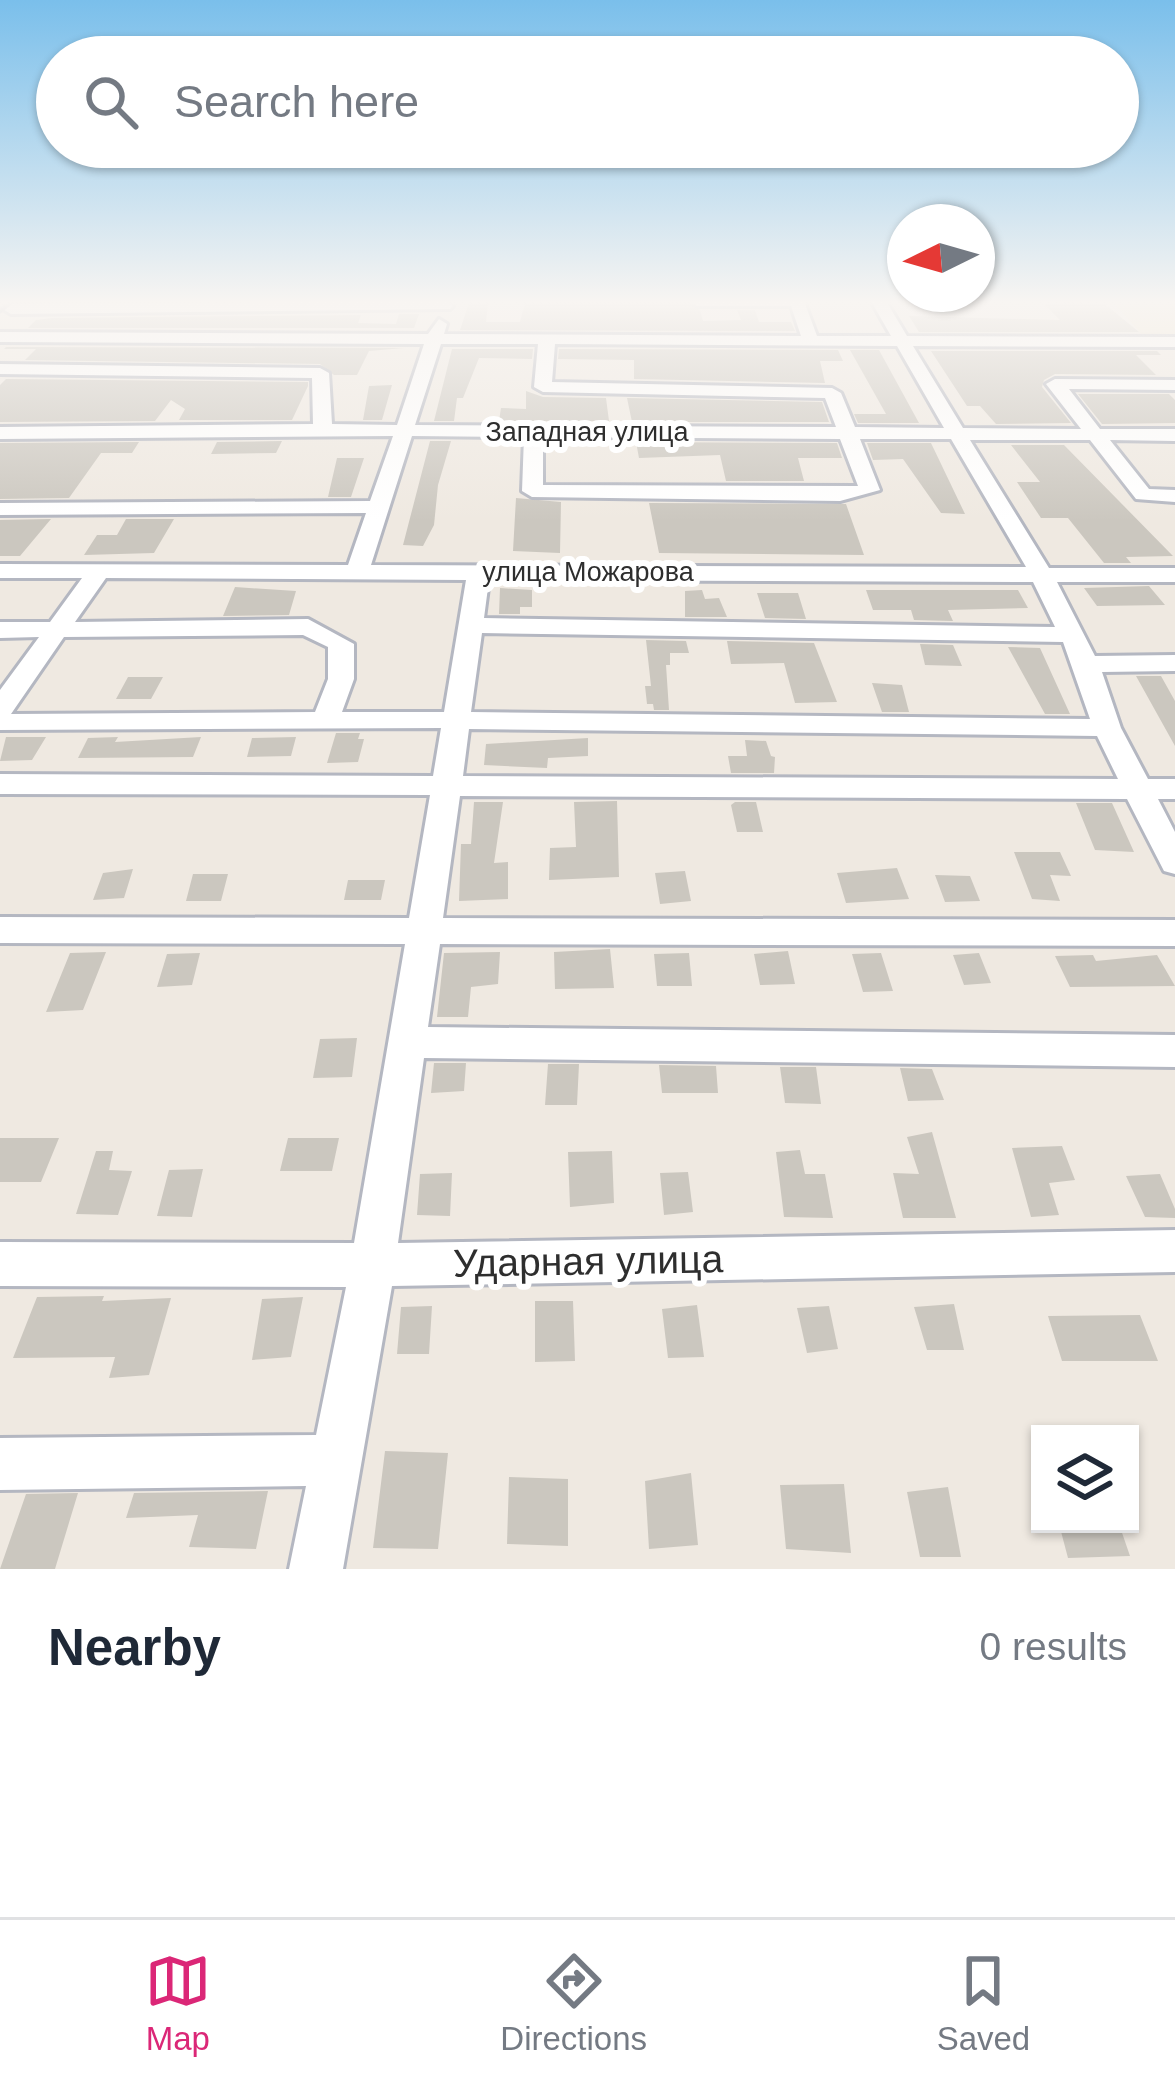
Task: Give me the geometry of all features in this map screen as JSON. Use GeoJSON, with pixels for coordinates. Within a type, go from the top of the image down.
{"type":"FeatureCollection","features":[{"type":"Feature","properties":{"kind":"street"},"geometry":{"type":"LineString","coordinates":[[320,374],[323,430]]}},
{"type":"Feature","properties":{"kind":"street"},"geometry":{"type":"LineString","coordinates":[[358,571],[422,374]]}},
{"type":"Feature","properties":{"kind":"street"},"geometry":{"type":"LineString","coordinates":[[534,433],[532,491],[840,495],[870,490],[832,393],[543,387],[544,374]]}},
{"type":"Feature","properties":{"kind":"street"},"geometry":{"type":"LineString","coordinates":[[920,374],[1043,577],[1086,664],[1136,790],[1175,863]]}},
{"type":"Feature","properties":{"kind":"street"},"geometry":{"type":"LineString","coordinates":[[1175,385],[1054,384],[1143,495],[1175,496]]}},
{"type":"Feature","properties":{"kind":"street","name":"Западная улица"},"geometry":{"type":"LineString","coordinates":[[0,434],[405,430],[1175,435]]}},
{"type":"Feature","properties":{"kind":"street"},"geometry":{"type":"LineString","coordinates":[[0,509],[380,507]]}},
{"type":"Feature","properties":{"kind":"street","name":"улица Можарова"},"geometry":{"type":"LineString","coordinates":[[0,571],[1175,575]]}},
{"type":"Feature","properties":{"kind":"street"},"geometry":{"type":"LineString","coordinates":[[0,709],[100,571]]}},
{"type":"Feature","properties":{"kind":"street"},"geometry":{"type":"LineString","coordinates":[[316,1569],[373,1265],[479,572]]}},
{"type":"Feature","properties":{"kind":"street"},"geometry":{"type":"LineString","coordinates":[[471,625],[1072,634]]}},
{"type":"Feature","properties":{"kind":"street"},"geometry":{"type":"LineString","coordinates":[[0,629],[308,627],[341,644],[341,679],[326,719]]}},
{"type":"Feature","properties":{"kind":"street"},"geometry":{"type":"LineString","coordinates":[[1086,664],[1175,663]]}},
{"type":"Feature","properties":{"kind":"street"},"geometry":{"type":"LineString","coordinates":[[0,722],[457,719],[1108,728]]}},
{"type":"Feature","properties":{"kind":"street"},"geometry":{"type":"LineString","coordinates":[[0,784],[1175,789]]}},
{"type":"Feature","properties":{"kind":"street"},"geometry":{"type":"LineString","coordinates":[[0,930],[1175,933]]}},
{"type":"Feature","properties":{"kind":"street"},"geometry":{"type":"LineString","coordinates":[[407,1042],[1175,1051]]}},
{"type":"Feature","properties":{"kind":"street","name":"Ударная улица"},"geometry":{"type":"LineString","coordinates":[[0,1264],[373,1265],[1175,1251]]}},
{"type":"Feature","properties":{"kind":"street"},"geometry":{"type":"LineString","coordinates":[[0,1464],[334,1460]]}},
{"type":"Feature","properties":{"kind":"building"},"geometry":{"type":"Polygon","coordinates":[[[446,374],[473,374],[463,398],[457,398],[454,421],[434,421],[446,374]]]}},
{"type":"Feature","properties":{"kind":"building"},"geometry":{"type":"Polygon","coordinates":[[[634,374],[823,374],[825,383],[634,379],[634,374]]]}},
{"type":"Feature","properties":{"kind":"building"},"geometry":{"type":"Polygon","coordinates":[[[864,374],[892,374],[919,423],[858,423],[854,414],[886,414],[864,374]]]}},
{"type":"Feature","properties":{"kind":"building"},"geometry":{"type":"Polygon","coordinates":[[[946,374],[1055,374],[1042,387],[1071,423],[996,424],[980,406],[967,406],[946,374]]]}},
{"type":"Feature","properties":{"kind":"building"},"geometry":{"type":"Polygon","coordinates":[[[6,379],[308,382],[308,386],[292,420],[179,420],[185,409],[171,400],[155,421],[0,422],[0,385],[6,379]]]}},
{"type":"Feature","properties":{"kind":"building"},"geometry":{"type":"Polygon","coordinates":[[[392,385],[382,420],[363,420],[369,386],[392,385]]]}},
{"type":"Feature","properties":{"kind":"building"},"geometry":{"type":"Polygon","coordinates":[[[526,391],[543,397],[606,398],[609,421],[499,421],[501,408],[526,409],[526,391]]]}},
{"type":"Feature","properties":{"kind":"building"},"geometry":{"type":"Polygon","coordinates":[[[1078,394],[1169,394],[1175,400],[1175,423],[1102,424],[1078,394]]]}},
{"type":"Feature","properties":{"kind":"building"},"geometry":{"type":"Polygon","coordinates":[[[627,398],[822,402],[829,422],[632,422],[627,398]]]}},
{"type":"Feature","properties":{"kind":"building"},"geometry":{"type":"Polygon","coordinates":[[[282,441],[276,453],[211,454],[217,442],[282,441]]]}},
{"type":"Feature","properties":{"kind":"building"},"geometry":{"type":"Polygon","coordinates":[[[430,441],[451,441],[438,485],[434,525],[423,546],[403,545],[430,441]]]}},
{"type":"Feature","properties":{"kind":"building"},"geometry":{"type":"Polygon","coordinates":[[[139,442],[132,453],[101,453],[69,498],[0,499],[0,443],[139,442]]]}},
{"type":"Feature","properties":{"kind":"building"},"geometry":{"type":"Polygon","coordinates":[[[636,442],[837,443],[842,458],[798,458],[804,481],[726,481],[720,455],[639,458],[636,442]]]}},
{"type":"Feature","properties":{"kind":"building"},"geometry":{"type":"Polygon","coordinates":[[[867,443],[931,443],[965,514],[941,513],[903,459],[873,460],[867,443]]]}},
{"type":"Feature","properties":{"kind":"building"},"geometry":{"type":"Polygon","coordinates":[[[1011,445],[1064,445],[1173,556],[1126,557],[1131,563],[1104,563],[1068,518],[1041,518],[1017,482],[1040,482],[1011,445]]]}},
{"type":"Feature","properties":{"kind":"building"},"geometry":{"type":"Polygon","coordinates":[[[337,458],[364,458],[351,497],[328,497],[337,458]]]}},
{"type":"Feature","properties":{"kind":"building"},"geometry":{"type":"Polygon","coordinates":[[[516,498],[561,502],[560,553],[513,551],[516,498]]]}},
{"type":"Feature","properties":{"kind":"building"},"geometry":{"type":"Polygon","coordinates":[[[649,503],[846,504],[864,555],[659,553],[649,503]]]}},
{"type":"Feature","properties":{"kind":"building"},"geometry":{"type":"Polygon","coordinates":[[[51,519],[20,556],[0,556],[0,520],[51,519]]]}},
{"type":"Feature","properties":{"kind":"building"},"geometry":{"type":"Polygon","coordinates":[[[126,519],[174,519],[154,553],[84,555],[97,535],[117,535],[126,519]]]}},
{"type":"Feature","properties":{"kind":"building"},"geometry":{"type":"Polygon","coordinates":[[[1149,586],[1165,605],[1097,606],[1084,588],[1149,586]]]}},
{"type":"Feature","properties":{"kind":"building"},"geometry":{"type":"Polygon","coordinates":[[[235,587],[296,591],[289,615],[223,616],[235,587]]]}},
{"type":"Feature","properties":{"kind":"building"},"geometry":{"type":"Polygon","coordinates":[[[500,588],[532,590],[532,607],[520,607],[520,614],[499,614],[500,588]]]}},
{"type":"Feature","properties":{"kind":"building"},"geometry":{"type":"Polygon","coordinates":[[[702,590],[705,599],[719,598],[727,617],[685,617],[685,591],[702,590]]]}},
{"type":"Feature","properties":{"kind":"building"},"geometry":{"type":"Polygon","coordinates":[[[866,590],[1018,590],[1028,608],[948,610],[953,621],[914,620],[911,610],[873,610],[866,590]]]}},
{"type":"Feature","properties":{"kind":"building"},"geometry":{"type":"Polygon","coordinates":[[[757,593],[798,593],[806,619],[765,618],[757,593]]]}},
{"type":"Feature","properties":{"kind":"building"},"geometry":{"type":"Polygon","coordinates":[[[646,640],[686,641],[689,653],[670,653],[670,665],[666,665],[669,710],[654,710],[653,704],[647,704],[645,686],[651,686],[646,640]]]}},
{"type":"Feature","properties":{"kind":"building"},"geometry":{"type":"Polygon","coordinates":[[[727,641],[814,643],[837,702],[795,703],[784,663],[731,664],[727,641]]]}},
{"type":"Feature","properties":{"kind":"building"},"geometry":{"type":"Polygon","coordinates":[[[920,644],[953,645],[962,666],[925,665],[920,644]]]}},
{"type":"Feature","properties":{"kind":"building"},"geometry":{"type":"Polygon","coordinates":[[[1008,647],[1040,648],[1070,714],[1045,714],[1008,647]]]}},
{"type":"Feature","properties":{"kind":"building"},"geometry":{"type":"Polygon","coordinates":[[[1136,676],[1161,676],[1175,701],[1175,746],[1136,676]]]}},
{"type":"Feature","properties":{"kind":"building"},"geometry":{"type":"Polygon","coordinates":[[[128,677],[163,677],[151,699],[116,699],[128,677]]]}},
{"type":"Feature","properties":{"kind":"building"},"geometry":{"type":"Polygon","coordinates":[[[872,683],[902,685],[909,712],[882,712],[872,683]]]}},
{"type":"Feature","properties":{"kind":"building"},"geometry":{"type":"Polygon","coordinates":[[[336,733],[360,733],[358,739],[364,739],[358,762],[327,763],[336,733]]]}},
{"type":"Feature","properties":{"kind":"building"},"geometry":{"type":"Polygon","coordinates":[[[6,737],[46,737],[32,760],[0,761],[6,737]]]}},
{"type":"Feature","properties":{"kind":"building"},"geometry":{"type":"Polygon","coordinates":[[[118,737],[115,742],[201,737],[193,757],[78,758],[88,738],[118,737]]]}},
{"type":"Feature","properties":{"kind":"building"},"geometry":{"type":"Polygon","coordinates":[[[296,737],[291,756],[247,757],[252,738],[296,737]]]}},
{"type":"Feature","properties":{"kind":"building"},"geometry":{"type":"Polygon","coordinates":[[[588,738],[588,756],[548,758],[547,768],[484,765],[486,744],[588,738]]]}},
{"type":"Feature","properties":{"kind":"building"},"geometry":{"type":"Polygon","coordinates":[[[745,740],[766,741],[775,757],[774,773],[731,773],[728,756],[747,756],[745,740]]]}},
{"type":"Feature","properties":{"kind":"building"},"geometry":{"type":"Polygon","coordinates":[[[617,801],[619,877],[549,880],[550,848],[576,847],[574,802],[617,801]]]}},
{"type":"Feature","properties":{"kind":"building"},"geometry":{"type":"Polygon","coordinates":[[[474,802],[503,802],[494,863],[508,862],[508,899],[459,901],[461,844],[471,844],[474,802]]]}},
{"type":"Feature","properties":{"kind":"building"},"geometry":{"type":"Polygon","coordinates":[[[756,802],[763,832],[737,832],[731,805],[756,802]]]}},
{"type":"Feature","properties":{"kind":"building"},"geometry":{"type":"Polygon","coordinates":[[[1076,803],[1112,803],[1134,852],[1095,850],[1076,803]]]}},
{"type":"Feature","properties":{"kind":"building"},"geometry":{"type":"Polygon","coordinates":[[[1014,852],[1060,852],[1071,876],[1050,875],[1060,901],[1032,899],[1014,852]]]}},
{"type":"Feature","properties":{"kind":"building"},"geometry":{"type":"Polygon","coordinates":[[[897,868],[909,899],[846,903],[837,873],[897,868]]]}},
{"type":"Feature","properties":{"kind":"building"},"geometry":{"type":"Polygon","coordinates":[[[133,869],[124,898],[93,900],[103,873],[133,869]]]}},
{"type":"Feature","properties":{"kind":"building"},"geometry":{"type":"Polygon","coordinates":[[[685,871],[691,901],[660,904],[655,873],[685,871]]]}},
{"type":"Feature","properties":{"kind":"building"},"geometry":{"type":"Polygon","coordinates":[[[193,874],[228,874],[221,901],[186,901],[193,874]]]}},
{"type":"Feature","properties":{"kind":"building"},"geometry":{"type":"Polygon","coordinates":[[[935,875],[970,876],[980,901],[945,902],[935,875]]]}},
{"type":"Feature","properties":{"kind":"building"},"geometry":{"type":"Polygon","coordinates":[[[348,880],[385,880],[381,900],[344,900],[348,880]]]}},
{"type":"Feature","properties":{"kind":"building"},"geometry":{"type":"Polygon","coordinates":[[[610,949],[614,988],[555,989],[554,952],[610,949]]]}},
{"type":"Feature","properties":{"kind":"building"},"geometry":{"type":"Polygon","coordinates":[[[788,951],[795,984],[760,985],[754,954],[788,951]]]}},
{"type":"Feature","properties":{"kind":"building"},"geometry":{"type":"Polygon","coordinates":[[[106,952],[83,1010],[46,1012],[70,953],[106,952]]]}},
{"type":"Feature","properties":{"kind":"building"},"geometry":{"type":"Polygon","coordinates":[[[500,952],[498,984],[471,987],[468,1017],[437,1017],[444,953],[500,952]]]}},
{"type":"Feature","properties":{"kind":"building"},"geometry":{"type":"Polygon","coordinates":[[[200,953],[192,985],[157,987],[167,954],[200,953]]]}},
{"type":"Feature","properties":{"kind":"building"},"geometry":{"type":"Polygon","coordinates":[[[689,953],[692,986],[657,986],[654,954],[689,953]]]}},
{"type":"Feature","properties":{"kind":"building"},"geometry":{"type":"Polygon","coordinates":[[[881,953],[893,991],[863,992],[852,954],[881,953]]]}},
{"type":"Feature","properties":{"kind":"building"},"geometry":{"type":"Polygon","coordinates":[[[979,953],[991,983],[964,985],[953,955],[979,953]]]}},
{"type":"Feature","properties":{"kind":"building"},"geometry":{"type":"Polygon","coordinates":[[[1093,955],[1096,961],[1157,955],[1175,986],[1070,987],[1055,956],[1093,955]]]}},
{"type":"Feature","properties":{"kind":"building"},"geometry":{"type":"Polygon","coordinates":[[[357,1038],[352,1077],[313,1078],[320,1039],[357,1038]]]}},
{"type":"Feature","properties":{"kind":"building"},"geometry":{"type":"Polygon","coordinates":[[[434,1063],[466,1063],[464,1091],[431,1093],[434,1063]]]}},
{"type":"Feature","properties":{"kind":"building"},"geometry":{"type":"Polygon","coordinates":[[[548,1064],[579,1064],[577,1105],[545,1105],[548,1064]]]}},
{"type":"Feature","properties":{"kind":"building"},"geometry":{"type":"Polygon","coordinates":[[[659,1065],[716,1066],[718,1093],[662,1093],[659,1065]]]}},
{"type":"Feature","properties":{"kind":"building"},"geometry":{"type":"Polygon","coordinates":[[[780,1067],[816,1067],[821,1104],[785,1103],[780,1067]]]}},
{"type":"Feature","properties":{"kind":"building"},"geometry":{"type":"Polygon","coordinates":[[[900,1068],[932,1069],[944,1100],[908,1101],[900,1068]]]}},
{"type":"Feature","properties":{"kind":"building"},"geometry":{"type":"Polygon","coordinates":[[[932,1132],[956,1218],[903,1218],[893,1173],[919,1174],[907,1137],[932,1132]]]}},
{"type":"Feature","properties":{"kind":"building"},"geometry":{"type":"Polygon","coordinates":[[[0,1138],[59,1138],[41,1182],[0,1182],[0,1138]]]}},
{"type":"Feature","properties":{"kind":"building"},"geometry":{"type":"Polygon","coordinates":[[[288,1138],[339,1138],[332,1171],[280,1171],[288,1138]]]}},
{"type":"Feature","properties":{"kind":"building"},"geometry":{"type":"Polygon","coordinates":[[[1062,1146],[1075,1180],[1049,1183],[1059,1215],[1031,1217],[1012,1148],[1062,1146]]]}},
{"type":"Feature","properties":{"kind":"building"},"geometry":{"type":"Polygon","coordinates":[[[800,1150],[805,1174],[825,1174],[833,1218],[784,1217],[776,1152],[800,1150]]]}},
{"type":"Feature","properties":{"kind":"building"},"geometry":{"type":"Polygon","coordinates":[[[96,1151],[113,1151],[109,1170],[132,1171],[118,1215],[76,1214],[96,1151]]]}},
{"type":"Feature","properties":{"kind":"building"},"geometry":{"type":"Polygon","coordinates":[[[612,1151],[614,1203],[570,1207],[568,1152],[612,1151]]]}},
{"type":"Feature","properties":{"kind":"building"},"geometry":{"type":"Polygon","coordinates":[[[203,1169],[192,1217],[157,1216],[169,1170],[203,1169]]]}},
{"type":"Feature","properties":{"kind":"building"},"geometry":{"type":"Polygon","coordinates":[[[688,1172],[693,1212],[664,1215],[660,1173],[688,1172]]]}},
{"type":"Feature","properties":{"kind":"building"},"geometry":{"type":"Polygon","coordinates":[[[452,1173],[450,1216],[417,1215],[420,1174],[452,1173]]]}},
{"type":"Feature","properties":{"kind":"building"},"geometry":{"type":"Polygon","coordinates":[[[1160,1174],[1175,1218],[1145,1217],[1126,1176],[1160,1174]]]}},
{"type":"Feature","properties":{"kind":"building"},"geometry":{"type":"Polygon","coordinates":[[[104,1296],[102,1301],[171,1298],[149,1375],[109,1378],[115,1357],[13,1358],[37,1297],[104,1296]]]}},
{"type":"Feature","properties":{"kind":"building"},"geometry":{"type":"Polygon","coordinates":[[[303,1297],[291,1357],[252,1360],[262,1299],[303,1297]]]}},
{"type":"Feature","properties":{"kind":"building"},"geometry":{"type":"Polygon","coordinates":[[[535,1301],[573,1301],[575,1361],[535,1362],[535,1301]]]}},
{"type":"Feature","properties":{"kind":"building"},"geometry":{"type":"Polygon","coordinates":[[[954,1304],[964,1350],[927,1350],[914,1307],[954,1304]]]}},
{"type":"Feature","properties":{"kind":"building"},"geometry":{"type":"Polygon","coordinates":[[[697,1305],[704,1357],[668,1358],[662,1309],[697,1305]]]}},
{"type":"Feature","properties":{"kind":"building"},"geometry":{"type":"Polygon","coordinates":[[[432,1306],[429,1354],[397,1354],[401,1307],[432,1306]]]}},
{"type":"Feature","properties":{"kind":"building"},"geometry":{"type":"Polygon","coordinates":[[[829,1306],[838,1349],[807,1353],[797,1308],[829,1306]]]}},
{"type":"Feature","properties":{"kind":"building"},"geometry":{"type":"Polygon","coordinates":[[[1140,1315],[1158,1361],[1062,1361],[1048,1316],[1140,1315]]]}},
{"type":"Feature","properties":{"kind":"building"},"geometry":{"type":"Polygon","coordinates":[[[385,1451],[448,1453],[438,1549],[373,1548],[385,1451]]]}},
{"type":"Feature","properties":{"kind":"building"},"geometry":{"type":"Polygon","coordinates":[[[691,1473],[698,1545],[649,1549],[645,1481],[691,1473]]]}},
{"type":"Feature","properties":{"kind":"building"},"geometry":{"type":"Polygon","coordinates":[[[509,1477],[568,1479],[568,1546],[507,1544],[509,1477]]]}},
{"type":"Feature","properties":{"kind":"building"},"geometry":{"type":"Polygon","coordinates":[[[844,1484],[851,1553],[786,1549],[780,1485],[844,1484]]]}},
{"type":"Feature","properties":{"kind":"building"},"geometry":{"type":"Polygon","coordinates":[[[948,1487],[961,1557],[920,1557],[907,1492],[948,1487]]]}},
{"type":"Feature","properties":{"kind":"building"},"geometry":{"type":"Polygon","coordinates":[[[268,1491],[256,1549],[189,1547],[198,1515],[126,1518],[134,1493],[268,1491]]]}},
{"type":"Feature","properties":{"kind":"building"},"geometry":{"type":"Polygon","coordinates":[[[78,1493],[55,1569],[0,1569],[26,1494],[78,1493]]]}},
{"type":"Feature","properties":{"kind":"building"},"geometry":{"type":"Polygon","coordinates":[[[1061,1533],[1122,1533],[1130,1556],[1068,1558],[1061,1533]]]}}]}
